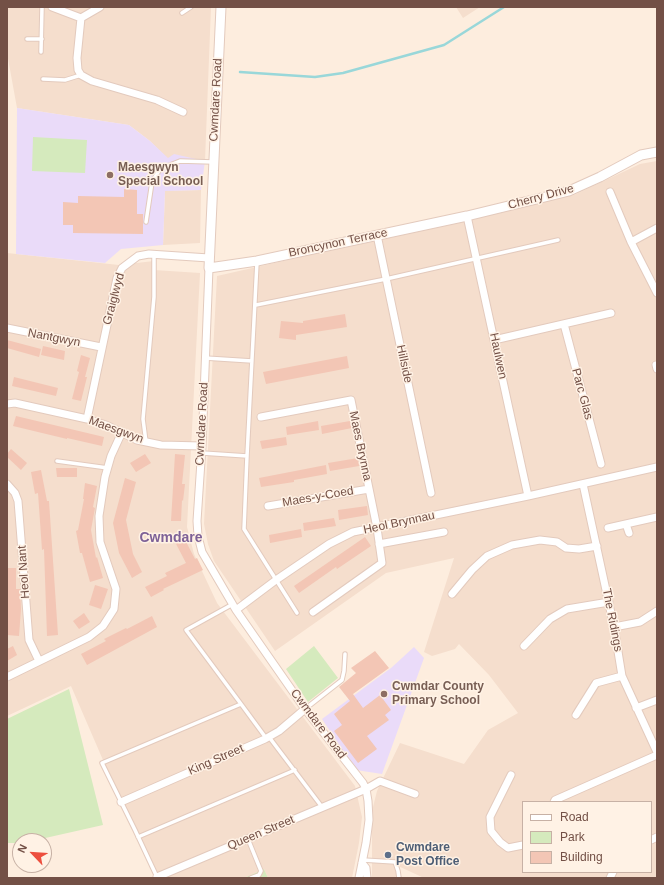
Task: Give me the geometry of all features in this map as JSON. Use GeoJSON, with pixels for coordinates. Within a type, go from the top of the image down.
{"type":"FeatureCollection","features":[{"type":"Feature","properties":{"kind":"street"},"geometry":{"type":"LineString","coordinates":[[52,7],[81,18]]}},
{"type":"Feature","properties":{"kind":"street"},"geometry":{"type":"LineString","coordinates":[[81,18],[100,7]]}},
{"type":"Feature","properties":{"kind":"street","name":"Cwmdare Road"},"geometry":{"type":"LineString","coordinates":[[221,7],[213,162],[202,450],[197,521],[198,536],[202,552],[234,607],[305,709],[358,775],[366,789]]}},
{"type":"Feature","properties":{"kind":"street"},"geometry":{"type":"LineString","coordinates":[[81,18],[77,58],[78,70],[81,75],[92,81],[157,100],[183,112]]}},
{"type":"Feature","properties":{"kind":"street","name":"Cherry Drive"},"geometry":{"type":"LineString","coordinates":[[467,216],[569,190],[600,177],[641,155],[657,152]]}},
{"type":"Feature","properties":{"kind":"street"},"geometry":{"type":"LineString","coordinates":[[610,192],[631,242],[657,293]]}},
{"type":"Feature","properties":{"kind":"street","name":"Broncynon Terrace"},"geometry":{"type":"LineString","coordinates":[[209,268],[257,261],[467,216]]}},
{"type":"Feature","properties":{"kind":"street","name":"Haulwen"},"geometry":{"type":"LineString","coordinates":[[467,216],[528,496]]}},
{"type":"Feature","properties":{"kind":"street"},"geometry":{"type":"LineString","coordinates":[[631,242],[657,228]]}},
{"type":"Feature","properties":{"kind":"street","name":"Hillside"},"geometry":{"type":"LineString","coordinates":[[377,235],[431,493]]}},
{"type":"Feature","properties":{"kind":"street","name":"Graiglwyd"},"geometry":{"type":"LineString","coordinates":[[87,419],[101,347],[117,278],[122,268],[138,256],[154,254],[209,258]]}},
{"type":"Feature","properties":{"kind":"street"},"geometry":{"type":"LineString","coordinates":[[494,340],[611,313]]}},
{"type":"Feature","properties":{"kind":"street","name":"Parc Glas"},"geometry":{"type":"LineString","coordinates":[[564,324],[601,464]]}},
{"type":"Feature","properties":{"kind":"street","name":"Nantgwyn"},"geometry":{"type":"LineString","coordinates":[[7,328],[101,347]]}},
{"type":"Feature","properties":{"kind":"street","name":"Maes Brynna"},"geometry":{"type":"LineString","coordinates":[[261,417],[351,400],[369,489]]}},
{"type":"Feature","properties":{"kind":"street","name":"Maesgwyn"},"geometry":{"type":"LineString","coordinates":[[7,404],[15,403],[87,419],[106,425],[137,440],[161,445],[202,450]]}},
{"type":"Feature","properties":{"kind":"street"},"geometry":{"type":"LineString","coordinates":[[7,677],[89,637],[103,626],[114,609],[116,589],[100,542],[99,516],[105,476],[111,456],[122,432]]}},
{"type":"Feature","properties":{"kind":"street","name":"Heol Brynnau"},"geometry":{"type":"LineString","coordinates":[[234,607],[329,544],[353,532],[528,496],[657,467]]}},
{"type":"Feature","properties":{"kind":"street","name":"Heol Nant"},"geometry":{"type":"LineString","coordinates":[[7,484],[15,493],[18,501],[29,640],[39,661]]}},
{"type":"Feature","properties":{"kind":"street","name":"The Ridings"},"geometry":{"type":"LineString","coordinates":[[583,484],[609,602],[622,676],[657,752]]}},
{"type":"Feature","properties":{"kind":"street"},"geometry":{"type":"LineString","coordinates":[[313,612],[382,563],[369,489]]}},
{"type":"Feature","properties":{"kind":"street","name":"Maes-y-Coed"},"geometry":{"type":"LineString","coordinates":[[268,506],[369,489]]}},
{"type":"Feature","properties":{"kind":"street"},"geometry":{"type":"LineString","coordinates":[[608,528],[657,518]]}},
{"type":"Feature","properties":{"kind":"street"},"geometry":{"type":"LineString","coordinates":[[626,524],[629,534]]}},
{"type":"Feature","properties":{"kind":"street"},"geometry":{"type":"LineString","coordinates":[[379,544],[444,532]]}},
{"type":"Feature","properties":{"kind":"street"},"geometry":{"type":"LineString","coordinates":[[452,594],[472,570],[487,556],[512,545],[540,540],[557,542],[566,548],[580,549],[597,546]]}},
{"type":"Feature","properties":{"kind":"street"},"geometry":{"type":"LineString","coordinates":[[524,646],[550,619],[567,609],[609,602]]}},
{"type":"Feature","properties":{"kind":"street"},"geometry":{"type":"LineString","coordinates":[[614,627],[640,622],[657,611]]}},
{"type":"Feature","properties":{"kind":"street"},"geometry":{"type":"LineString","coordinates":[[576,715],[596,683],[622,676]]}},
{"type":"Feature","properties":{"kind":"street"},"geometry":{"type":"LineString","coordinates":[[636,708],[657,700]]}},
{"type":"Feature","properties":{"kind":"street","name":"King Street"},"geometry":{"type":"LineString","coordinates":[[121,802],[279,731],[305,709]]}},
{"type":"Feature","properties":{"kind":"street"},"geometry":{"type":"LineString","coordinates":[[554,801],[657,755]]}},
{"type":"Feature","properties":{"kind":"street"},"geometry":{"type":"LineString","coordinates":[[511,775],[490,817],[491,831],[500,842],[508,848],[522,845]]}},
{"type":"Feature","properties":{"kind":"street","name":"Queen Street"},"geometry":{"type":"LineString","coordinates":[[156,878],[366,789],[380,780],[415,794]]}},
{"type":"Feature","properties":{"kind":"street"},"geometry":{"type":"LineString","coordinates":[[359,878],[369,820],[366,789]]}},
{"type":"Feature","properties":{"kind":"street"},"geometry":{"type":"LineString","coordinates":[[362,861],[366,868],[367,878]]}},
{"type":"Feature","properties":{"kind":"lane"},"geometry":{"type":"LineString","coordinates":[[41,52],[42,7]]}},
{"type":"Feature","properties":{"kind":"lane"},"geometry":{"type":"LineString","coordinates":[[182,13],[192,7]]}},
{"type":"Feature","properties":{"kind":"lane"},"geometry":{"type":"LineString","coordinates":[[27,38],[42,39]]}},
{"type":"Feature","properties":{"kind":"lane"},"geometry":{"type":"LineString","coordinates":[[43,79],[65,80],[81,75]]}},
{"type":"Feature","properties":{"kind":"lane"},"geometry":{"type":"LineString","coordinates":[[146,222],[152,182],[160,169],[180,160],[213,162]]}},
{"type":"Feature","properties":{"kind":"lane"},"geometry":{"type":"LineString","coordinates":[[256,305],[386,279],[558,240]]}},
{"type":"Feature","properties":{"kind":"lane"},"geometry":{"type":"LineString","coordinates":[[146,442],[143,419],[154,297],[154,254]]}},
{"type":"Feature","properties":{"kind":"lane"},"geometry":{"type":"LineString","coordinates":[[257,261],[244,529],[297,613]]}},
{"type":"Feature","properties":{"kind":"lane"},"geometry":{"type":"LineString","coordinates":[[205,358],[252,361]]}},
{"type":"Feature","properties":{"kind":"lane"},"geometry":{"type":"LineString","coordinates":[[202,450],[247,456]]}},
{"type":"Feature","properties":{"kind":"lane"},"geometry":{"type":"LineString","coordinates":[[57,461],[108,468]]}},
{"type":"Feature","properties":{"kind":"lane"},"geometry":{"type":"LineString","coordinates":[[234,607],[186,630],[241,704],[322,807]]}},
{"type":"Feature","properties":{"kind":"lane"},"geometry":{"type":"LineString","coordinates":[[305,709],[342,680],[345,654]]}},
{"type":"Feature","properties":{"kind":"lane"},"geometry":{"type":"LineString","coordinates":[[156,878],[102,763],[241,704]]}},
{"type":"Feature","properties":{"kind":"lane"},"geometry":{"type":"LineString","coordinates":[[138,837],[294,770]]}},
{"type":"Feature","properties":{"kind":"lane"},"geometry":{"type":"LineString","coordinates":[[248,838],[261,871],[259,875],[251,878]]}},
{"type":"Feature","properties":{"kind":"lane"},"geometry":{"type":"LineString","coordinates":[[362,861],[395,862],[398,871],[398,878]]}},
{"type":"Feature","properties":{"kind":"shaded area"},"geometry":{"type":"Polygon","coordinates":[[[7,7],[211,7],[205,161],[168,159],[150,141],[129,125],[17,108],[7,53],[7,7]]]}},
{"type":"Feature","properties":{"kind":"shaded area"},"geometry":{"type":"Polygon","coordinates":[[[456,7],[480,7],[463,18],[456,7]]]}},
{"type":"Feature","properties":{"kind":"shaded area","name":"Maesgwyn Special School"},"geometry":{"type":"Polygon","coordinates":[[[17,108],[129,125],[150,141],[168,158],[174,154],[205,161],[201,190],[165,191],[163,245],[121,249],[105,263],[16,254],[17,108]]]}},
{"type":"Feature","properties":{"kind":"shaded area"},"geometry":{"type":"Polygon","coordinates":[[[657,161],[657,878],[424,878],[396,865],[396,878],[372,878],[372,811],[377,791],[400,743],[464,764],[488,730],[518,713],[489,675],[459,644],[455,649],[432,656],[424,652],[454,558],[386,573],[275,651],[214,561],[208,544],[204,524],[217,276],[574,195],[640,164],[657,161]]]}},
{"type":"Feature","properties":{"kind":"shaded area"},"geometry":{"type":"Polygon","coordinates":[[[201,190],[200,243],[163,245],[165,191],[201,190]]]}},
{"type":"Feature","properties":{"kind":"shaded area"},"geometry":{"type":"Polygon","coordinates":[[[7,253],[119,265],[154,261],[154,270],[200,273],[187,527],[194,554],[217,603],[355,786],[362,817],[359,843],[352,878],[268,878],[264,869],[244,878],[159,878],[106,767],[71,686],[7,716],[7,253]]]}},
{"type":"Feature","properties":{"kind":"shaded area","name":"Cwmdar County Primary School"},"geometry":{"type":"Polygon","coordinates":[[[414,647],[424,658],[382,774],[356,770],[322,719],[391,668],[414,647]]]}},
{"type":"Feature","properties":{"kind":"green space"},"geometry":{"type":"Polygon","coordinates":[[[33,137],[87,140],[85,173],[32,171],[33,137]]]}},
{"type":"Feature","properties":{"kind":"green space"},"geometry":{"type":"Polygon","coordinates":[[[314,646],[338,678],[308,702],[286,669],[314,646]]]}},
{"type":"Feature","properties":{"kind":"green space"},"geometry":{"type":"Polygon","coordinates":[[[69,689],[103,825],[52,836],[52,833],[12,833],[12,843],[7,843],[7,719],[69,689]]]}},
{"type":"Feature","properties":{"kind":"green space"},"geometry":{"type":"Polygon","coordinates":[[[264,869],[268,878],[244,878],[264,869]]]}},
{"type":"Feature","properties":{"kind":"building"},"geometry":{"type":"Polygon","coordinates":[[[124,189],[137,190],[137,214],[143,214],[143,234],[73,233],[73,225],[63,225],[63,202],[78,203],[78,196],[124,197],[124,189]]]}},
{"type":"Feature","properties":{"kind":"building"},"geometry":{"type":"Polygon","coordinates":[[[345,314],[347,327],[296,335],[296,340],[279,338],[281,321],[303,323],[303,321],[345,314]]]}},
{"type":"Feature","properties":{"kind":"building"},"geometry":{"type":"Polygon","coordinates":[[[7,340],[41,349],[39,357],[7,348],[7,340]]]}},
{"type":"Feature","properties":{"kind":"building"},"geometry":{"type":"Polygon","coordinates":[[[43,346],[65,351],[64,360],[41,355],[43,346]]]}},
{"type":"Feature","properties":{"kind":"building"},"geometry":{"type":"Polygon","coordinates":[[[81,355],[90,358],[81,401],[72,399],[79,372],[77,371],[81,355]]]}},
{"type":"Feature","properties":{"kind":"building"},"geometry":{"type":"Polygon","coordinates":[[[347,356],[349,368],[266,384],[263,372],[347,356]]]}},
{"type":"Feature","properties":{"kind":"building"},"geometry":{"type":"Polygon","coordinates":[[[14,377],[58,388],[56,396],[12,386],[14,377]]]}},
{"type":"Feature","properties":{"kind":"building"},"geometry":{"type":"Polygon","coordinates":[[[16,416],[104,437],[102,446],[13,426],[16,416]]]}},
{"type":"Feature","properties":{"kind":"building"},"geometry":{"type":"Polygon","coordinates":[[[318,421],[319,430],[287,435],[286,427],[318,421]]]}},
{"type":"Feature","properties":{"kind":"building"},"geometry":{"type":"Polygon","coordinates":[[[350,421],[352,428],[322,434],[321,426],[350,421]]]}},
{"type":"Feature","properties":{"kind":"building"},"geometry":{"type":"Polygon","coordinates":[[[286,437],[287,445],[262,449],[260,441],[286,437]]]}},
{"type":"Feature","properties":{"kind":"building"},"geometry":{"type":"Polygon","coordinates":[[[11,449],[27,463],[21,470],[7,457],[7,454],[11,449]]]}},
{"type":"Feature","properties":{"kind":"building"},"geometry":{"type":"Polygon","coordinates":[[[145,454],[151,463],[136,472],[130,463],[145,454]]]}},
{"type":"Feature","properties":{"kind":"building"},"geometry":{"type":"Polygon","coordinates":[[[175,454],[185,455],[182,484],[185,484],[183,501],[182,500],[181,521],[171,521],[175,454]]]}},
{"type":"Feature","properties":{"kind":"building"},"geometry":{"type":"Polygon","coordinates":[[[358,458],[359,466],[330,471],[328,463],[358,458]]]}},
{"type":"Feature","properties":{"kind":"building"},"geometry":{"type":"Polygon","coordinates":[[[326,465],[327,474],[294,480],[294,482],[261,487],[259,478],[326,465]]]}},
{"type":"Feature","properties":{"kind":"building"},"geometry":{"type":"Polygon","coordinates":[[[56,468],[77,468],[77,477],[57,477],[56,468]]]}},
{"type":"Feature","properties":{"kind":"building"},"geometry":{"type":"Polygon","coordinates":[[[41,470],[47,501],[49,501],[58,635],[47,636],[44,549],[42,550],[38,493],[35,494],[31,472],[41,470]]]}},
{"type":"Feature","properties":{"kind":"building"},"geometry":{"type":"Polygon","coordinates":[[[125,478],[136,482],[126,520],[133,554],[142,572],[132,578],[119,553],[113,523],[125,478]]]}},
{"type":"Feature","properties":{"kind":"building"},"geometry":{"type":"Polygon","coordinates":[[[85,483],[97,486],[91,530],[96,558],[97,557],[103,578],[90,582],[82,553],[80,553],[76,531],[78,530],[84,499],[85,483]]]}},
{"type":"Feature","properties":{"kind":"building"},"geometry":{"type":"Polygon","coordinates":[[[367,506],[368,515],[339,520],[338,510],[367,506]]]}},
{"type":"Feature","properties":{"kind":"building"},"geometry":{"type":"Polygon","coordinates":[[[334,518],[336,526],[304,531],[303,523],[334,518]]]}},
{"type":"Feature","properties":{"kind":"building"},"geometry":{"type":"Polygon","coordinates":[[[301,529],[302,537],[270,543],[269,535],[301,529]]]}},
{"type":"Feature","properties":{"kind":"building"},"geometry":{"type":"Polygon","coordinates":[[[183,536],[195,559],[197,558],[203,570],[163,589],[164,590],[151,597],[145,587],[167,576],[165,573],[186,563],[174,540],[183,536]]]}},
{"type":"Feature","properties":{"kind":"building"},"geometry":{"type":"Polygon","coordinates":[[[365,537],[371,546],[337,569],[336,567],[299,593],[294,586],[365,537]]]}},
{"type":"Feature","properties":{"kind":"building"},"geometry":{"type":"Polygon","coordinates":[[[7,568],[16,568],[16,589],[20,589],[21,609],[19,636],[7,635],[7,568]]]}},
{"type":"Feature","properties":{"kind":"building"},"geometry":{"type":"Polygon","coordinates":[[[95,585],[108,589],[101,609],[89,605],[95,585]]]}},
{"type":"Feature","properties":{"kind":"building"},"geometry":{"type":"Polygon","coordinates":[[[84,613],[90,622],[79,629],[73,621],[84,613]]]}},
{"type":"Feature","properties":{"kind":"building"},"geometry":{"type":"Polygon","coordinates":[[[152,616],[157,627],[87,665],[81,654],[106,641],[104,639],[152,616]]]}},
{"type":"Feature","properties":{"kind":"building"},"geometry":{"type":"Polygon","coordinates":[[[13,646],[17,655],[7,661],[7,649],[13,646]]]}},
{"type":"Feature","properties":{"kind":"building"},"geometry":{"type":"Polygon","coordinates":[[[375,651],[389,668],[353,694],[363,708],[380,695],[391,710],[385,715],[389,720],[367,736],[377,749],[358,763],[334,731],[342,725],[334,714],[350,701],[339,687],[356,673],[351,668],[375,651]]]}},
{"type":"Feature","properties":{"kind":"waterway"},"geometry":{"type":"LineString","coordinates":[[240,72],[315,77],[343,73],[444,45],[504,7]]}},
{"type":"Feature","properties":{"kind":"place","name":"Maesgwyn Special School"},"geometry":{"type":"Point","coordinates":[110,175]}},
{"type":"Feature","properties":{"kind":"place","name":"Cwmdar County Primary School"},"geometry":{"type":"Point","coordinates":[384,694]}},
{"type":"Feature","properties":{"kind":"place","name":"Cwmdare Post Office"},"geometry":{"type":"Point","coordinates":[388,855]}},
{"type":"Feature","properties":{"kind":"district","name":"Cwmdare"},"geometry":{"type":"Point","coordinates":[171,538]}}]}
